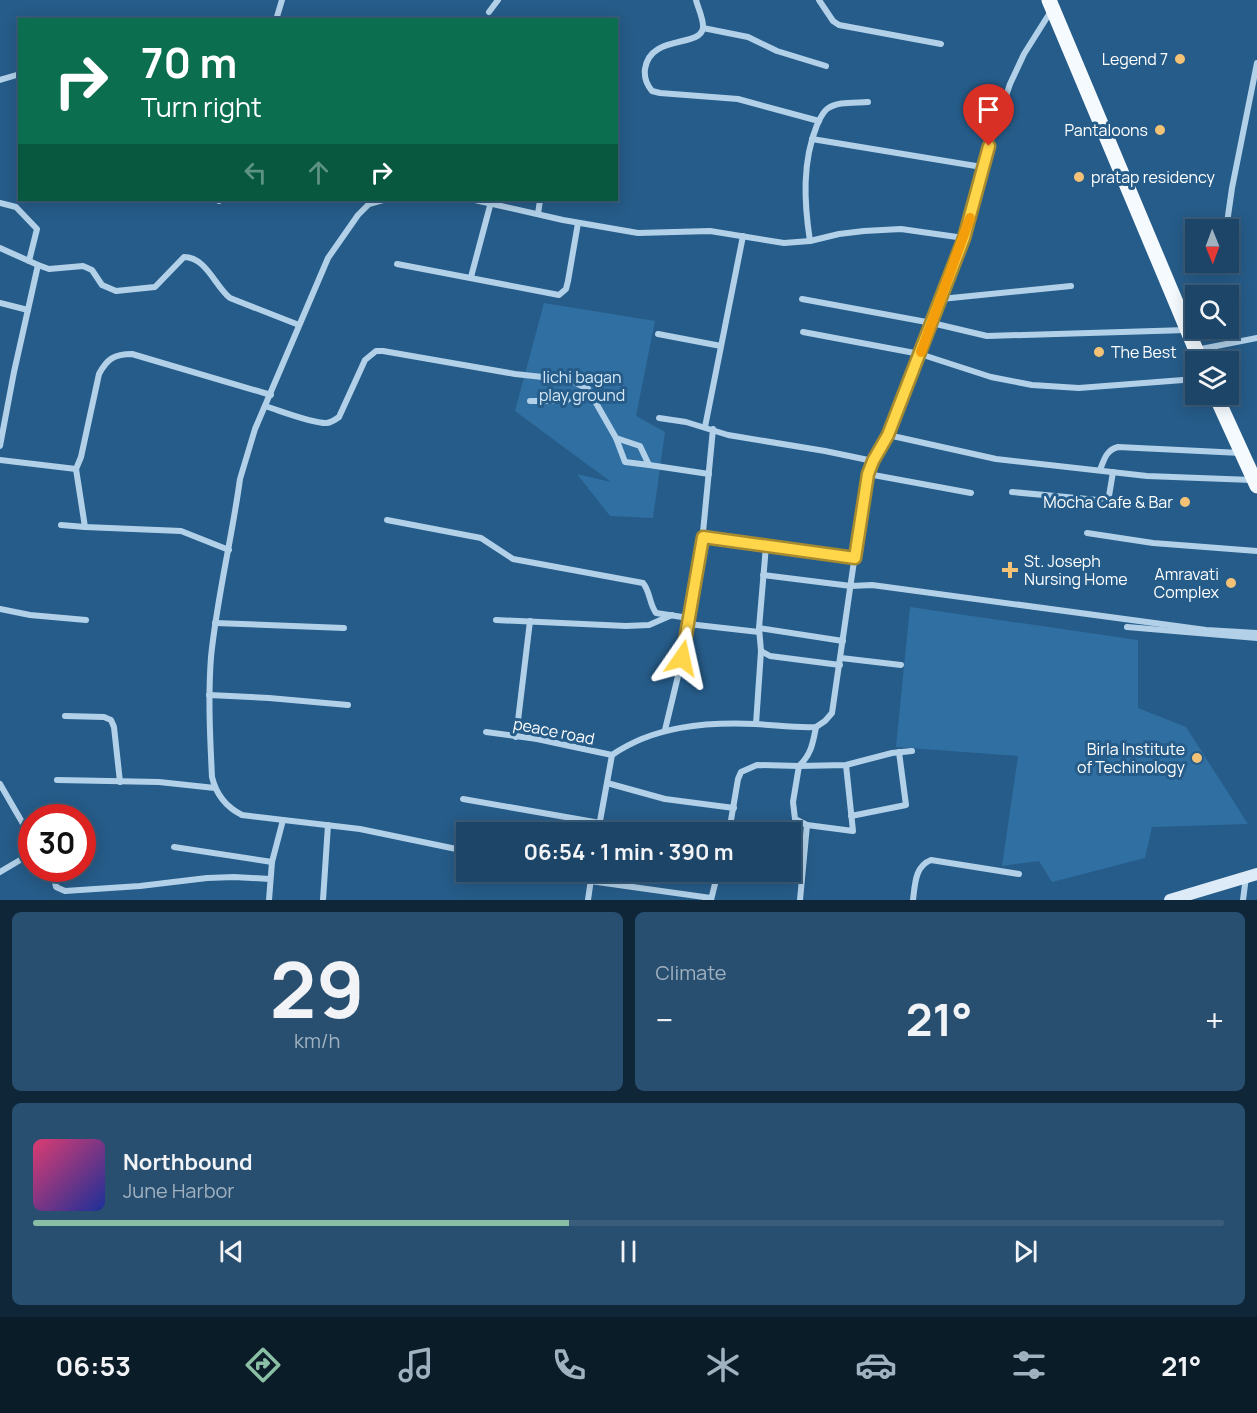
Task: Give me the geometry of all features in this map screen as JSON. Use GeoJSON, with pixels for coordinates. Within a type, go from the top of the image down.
{"type":"FeatureCollection","features":[{"type":"Feature","properties":{"kind":"main road"},"geometry":{"type":"LineString","coordinates":[[1051,4],[1185,325]]}},
{"type":"Feature","properties":{"kind":"main road"},"geometry":{"type":"LineString","coordinates":[[1220,405],[1255,483]]}},
{"type":"Feature","properties":{"kind":"main road"},"geometry":{"type":"LineString","coordinates":[[1170,900],[1186,898],[1251,875]]}},
{"type":"Feature","properties":{"kind":"street"},"geometry":{"type":"LineString","coordinates":[[277,18],[282,0]]}},
{"type":"Feature","properties":{"kind":"street"},"geometry":{"type":"LineString","coordinates":[[489,12],[498,0]]}},
{"type":"Feature","properties":{"kind":"street"},"geometry":{"type":"LineString","coordinates":[[696,0],[703,28],[694,38],[663,46],[654,50],[648,57],[644,72],[645,80],[652,90],[660,93],[738,99],[819,121]]}},
{"type":"Feature","properties":{"kind":"street"},"geometry":{"type":"LineString","coordinates":[[819,0],[839,26],[941,44]]}},
{"type":"Feature","properties":{"kind":"street"},"geometry":{"type":"LineString","coordinates":[[612,755],[625,746],[665,730],[707,725],[756,724],[799,728],[816,726],[832,713],[868,474],[888,435],[964,238],[982,167],[1010,84],[1051,4]]}},
{"type":"Feature","properties":{"kind":"street"},"geometry":{"type":"LineString","coordinates":[[703,28],[748,37],[777,51],[826,66]]}},
{"type":"Feature","properties":{"kind":"street"},"geometry":{"type":"LineString","coordinates":[[1228,219],[1235,169],[1257,63]]}},
{"type":"Feature","properties":{"kind":"street"},"geometry":{"type":"LineString","coordinates":[[0,80],[18,75]]}},
{"type":"Feature","properties":{"kind":"street"},"geometry":{"type":"LineString","coordinates":[[810,241],[805,195],[807,163],[819,121],[827,108],[835,105],[868,102]]}},
{"type":"Feature","properties":{"kind":"street"},"geometry":{"type":"LineString","coordinates":[[812,139],[982,167]]}},
{"type":"Feature","properties":{"kind":"street"},"geometry":{"type":"LineString","coordinates":[[482,201],[578,223],[638,233],[710,231],[784,243],[810,241],[847,233],[901,230],[964,238]]}},
{"type":"Feature","properties":{"kind":"street"},"geometry":{"type":"LineString","coordinates":[[538,214],[540,201]]}},
{"type":"Feature","properties":{"kind":"street"},"geometry":{"type":"LineString","coordinates":[[369,202],[328,258],[255,429],[240,479],[215,623],[209,695],[212,777],[215,788],[230,809],[242,815],[383,833],[456,849]]}},
{"type":"Feature","properties":{"kind":"street"},"geometry":{"type":"LineString","coordinates":[[471,277],[490,202]]}},
{"type":"Feature","properties":{"kind":"street"},"geometry":{"type":"LineString","coordinates":[[0,203],[16,207],[37,230],[29,261]]}},
{"type":"Feature","properties":{"kind":"street"},"geometry":{"type":"LineString","coordinates":[[397,264],[551,294],[564,293],[578,223]]}},
{"type":"Feature","properties":{"kind":"street"},"geometry":{"type":"LineString","coordinates":[[705,427],[743,236]]}},
{"type":"Feature","properties":{"kind":"street"},"geometry":{"type":"LineString","coordinates":[[0,248],[38,266],[57,270],[83,266],[92,270],[102,285],[108,289],[130,291],[155,287],[179,261],[188,256],[200,264],[230,298],[299,324]]}},
{"type":"Feature","properties":{"kind":"street"},"geometry":{"type":"LineString","coordinates":[[0,446],[38,266]]}},
{"type":"Feature","properties":{"kind":"street"},"geometry":{"type":"LineString","coordinates":[[941,300],[1071,286]]}},
{"type":"Feature","properties":{"kind":"street"},"geometry":{"type":"LineString","coordinates":[[802,299],[932,323],[987,336],[1185,330]]}},
{"type":"Feature","properties":{"kind":"street"},"geometry":{"type":"LineString","coordinates":[[0,303],[28,310]]}},
{"type":"Feature","properties":{"kind":"street"},"geometry":{"type":"LineString","coordinates":[[803,332],[920,354],[991,377],[1032,385],[1079,388],[1185,380]]}},
{"type":"Feature","properties":{"kind":"street"},"geometry":{"type":"LineString","coordinates":[[658,334],[722,346]]}},
{"type":"Feature","properties":{"kind":"street"},"geometry":{"type":"LineString","coordinates":[[1215,351],[1257,338]]}},
{"type":"Feature","properties":{"kind":"street"},"geometry":{"type":"LineString","coordinates":[[265,406],[326,423],[334,421],[339,417],[365,360],[376,351],[515,374],[570,380],[588,389],[616,438],[625,462],[709,474]]}},
{"type":"Feature","properties":{"kind":"street"},"geometry":{"type":"LineString","coordinates":[[85,527],[76,469],[81,457],[99,374],[112,357],[118,354],[132,354],[271,395]]}},
{"type":"Feature","properties":{"kind":"street"},"geometry":{"type":"LineString","coordinates":[[530,401],[565,401],[588,389]]}},
{"type":"Feature","properties":{"kind":"street"},"geometry":{"type":"LineString","coordinates":[[659,418],[705,427],[747,439],[873,461]]}},
{"type":"Feature","properties":{"kind":"street"},"geometry":{"type":"LineString","coordinates":[[665,730],[689,621],[703,537],[713,429]]}},
{"type":"Feature","properties":{"kind":"street"},"geometry":{"type":"LineString","coordinates":[[888,435],[971,455],[1147,476],[1255,483]]}},
{"type":"Feature","properties":{"kind":"street"},"geometry":{"type":"LineString","coordinates":[[616,438],[640,446],[649,465]]}},
{"type":"Feature","properties":{"kind":"street"},"geometry":{"type":"LineString","coordinates":[[1100,470],[1106,455],[1111,449],[1118,447],[1242,453]]}},
{"type":"Feature","properties":{"kind":"street"},"geometry":{"type":"LineString","coordinates":[[0,460],[76,469]]}},
{"type":"Feature","properties":{"kind":"street"},"geometry":{"type":"LineString","coordinates":[[1012,492],[1105,499],[1109,496],[1113,472]]}},
{"type":"Feature","properties":{"kind":"street"},"geometry":{"type":"LineString","coordinates":[[868,474],[971,493]]}},
{"type":"Feature","properties":{"kind":"street"},"geometry":{"type":"LineString","coordinates":[[387,520],[481,538],[513,560],[643,583],[647,587],[650,604],[656,613],[673,615],[689,621],[843,641]]}},
{"type":"Feature","properties":{"kind":"street"},"geometry":{"type":"LineString","coordinates":[[61,525],[181,531],[229,550]]}},
{"type":"Feature","properties":{"kind":"street"},"geometry":{"type":"LineString","coordinates":[[1087,533],[1153,543],[1257,551]]}},
{"type":"Feature","properties":{"kind":"street"},"geometry":{"type":"LineString","coordinates":[[703,537],[855,558]]}},
{"type":"Feature","properties":{"kind":"street"},"geometry":{"type":"LineString","coordinates":[[756,724],[759,630],[766,546]]}},
{"type":"Feature","properties":{"kind":"street"},"geometry":{"type":"LineString","coordinates":[[763,574],[851,586],[872,585],[1206,630],[1257,633]]}},
{"type":"Feature","properties":{"kind":"street"},"geometry":{"type":"LineString","coordinates":[[0,609],[30,615],[86,620]]}},
{"type":"Feature","properties":{"kind":"street"},"geometry":{"type":"LineString","coordinates":[[496,620],[626,626],[649,625],[673,615]]}},
{"type":"Feature","properties":{"kind":"street"},"geometry":{"type":"LineString","coordinates":[[516,737],[530,621]]}},
{"type":"Feature","properties":{"kind":"street"},"geometry":{"type":"LineString","coordinates":[[215,623],[344,628]]}},
{"type":"Feature","properties":{"kind":"street"},"geometry":{"type":"LineString","coordinates":[[1127,627],[1257,638]]}},
{"type":"Feature","properties":{"kind":"street"},"geometry":{"type":"LineString","coordinates":[[760,651],[770,656],[901,665]]}},
{"type":"Feature","properties":{"kind":"street"},"geometry":{"type":"LineString","coordinates":[[209,695],[348,705]]}},
{"type":"Feature","properties":{"kind":"street"},"geometry":{"type":"LineString","coordinates":[[66,716],[104,717],[111,720],[114,727],[120,782]]}},
{"type":"Feature","properties":{"kind":"street"},"geometry":{"type":"LineString","coordinates":[[816,726],[813,746],[807,759],[799,766],[793,802],[795,819],[807,825],[853,831],[846,765]]}},
{"type":"Feature","properties":{"kind":"street","name":"peace road"},"geometry":{"type":"LineString","coordinates":[[486,732],[612,755],[600,822]]}},
{"type":"Feature","properties":{"kind":"street"},"geometry":{"type":"LineString","coordinates":[[731,822],[741,772],[757,765],[846,765],[912,751]]}},
{"type":"Feature","properties":{"kind":"street"},"geometry":{"type":"LineString","coordinates":[[851,816],[906,805],[899,752]]}},
{"type":"Feature","properties":{"kind":"street"},"geometry":{"type":"LineString","coordinates":[[57,780],[184,784],[215,788]]}},
{"type":"Feature","properties":{"kind":"street"},"geometry":{"type":"LineString","coordinates":[[607,783],[665,799],[734,808]]}},
{"type":"Feature","properties":{"kind":"street"},"geometry":{"type":"LineString","coordinates":[[0,784],[18,815]]}},
{"type":"Feature","properties":{"kind":"street"},"geometry":{"type":"LineString","coordinates":[[463,799],[594,822]]}},
{"type":"Feature","properties":{"kind":"street"},"geometry":{"type":"LineString","coordinates":[[269,900],[272,862],[283,820]]}},
{"type":"Feature","properties":{"kind":"street"},"geometry":{"type":"LineString","coordinates":[[323,900],[328,825]]}},
{"type":"Feature","properties":{"kind":"street"},"geometry":{"type":"LineString","coordinates":[[800,900],[807,825]]}},
{"type":"Feature","properties":{"kind":"street"},"geometry":{"type":"LineString","coordinates":[[174,848],[272,862]]}},
{"type":"Feature","properties":{"kind":"street"},"geometry":{"type":"LineString","coordinates":[[913,900],[919,869],[931,860],[1019,874]]}},
{"type":"Feature","properties":{"kind":"street"},"geometry":{"type":"LineString","coordinates":[[0,872],[18,861]]}},
{"type":"Feature","properties":{"kind":"street"},"geometry":{"type":"LineString","coordinates":[[1243,900],[1251,875]]}},
{"type":"Feature","properties":{"kind":"street"},"geometry":{"type":"LineString","coordinates":[[55,882],[56,887],[65,891],[140,886],[207,878],[270,879]]}},
{"type":"Feature","properties":{"kind":"street"},"geometry":{"type":"LineString","coordinates":[[588,900],[590,882]]}},
{"type":"Feature","properties":{"kind":"street"},"geometry":{"type":"LineString","coordinates":[[597,882],[711,899],[715,882]]}},
{"type":"Feature","properties":{"kind":"green space","name":"lichi bagan play ground"},"geometry":{"type":"Polygon","coordinates":[[[544,303],[655,321],[636,416],[665,432],[653,518],[610,516],[577,474],[611,482],[515,411],[544,303]]]}},
{"type":"Feature","properties":{"kind":"green space"},"geometry":{"type":"Polygon","coordinates":[[[910,607],[1138,640],[1138,708],[1186,727],[1248,824],[1152,827],[1145,858],[1052,882],[1039,861],[1002,866],[1018,756],[896,747],[910,607]]]}},
{"type":"Feature","properties":{"kind":"slow traffic"},"geometry":{"type":"LineString","coordinates":[[921,352],[970,218]]}},
{"type":"Feature","properties":{"kind":"place","name":"Legend 7"},"geometry":{"type":"Point","coordinates":[1180,59]}},
{"type":"Feature","properties":{"kind":"place","name":"Pantaloons"},"geometry":{"type":"Point","coordinates":[1160,130]}},
{"type":"Feature","properties":{"kind":"place","name":"pratap residency"},"geometry":{"type":"Point","coordinates":[1079,177]}},
{"type":"Feature","properties":{"kind":"place","name":"The Best"},"geometry":{"type":"Point","coordinates":[1099,352]}},
{"type":"Feature","properties":{"kind":"place","name":"Mocha Cafe & Bar"},"geometry":{"type":"Point","coordinates":[1185,502]}},
{"type":"Feature","properties":{"kind":"place","name":"St. Joseph Nursing Home"},"geometry":{"type":"Point","coordinates":[1010,570]}},
{"type":"Feature","properties":{"kind":"place","name":"Amravati Complex"},"geometry":{"type":"Point","coordinates":[1231,583]}},
{"type":"Feature","properties":{"kind":"place","name":"Birla Institute of Techinology"},"geometry":{"type":"Point","coordinates":[1197,758]}},
{"type":"Feature","properties":{"kind":"route"},"geometry":{"type":"LineString","coordinates":[[682,658],[703,537],[855,558],[868,474],[888,435],[964,238],[989,146]]}}]}
